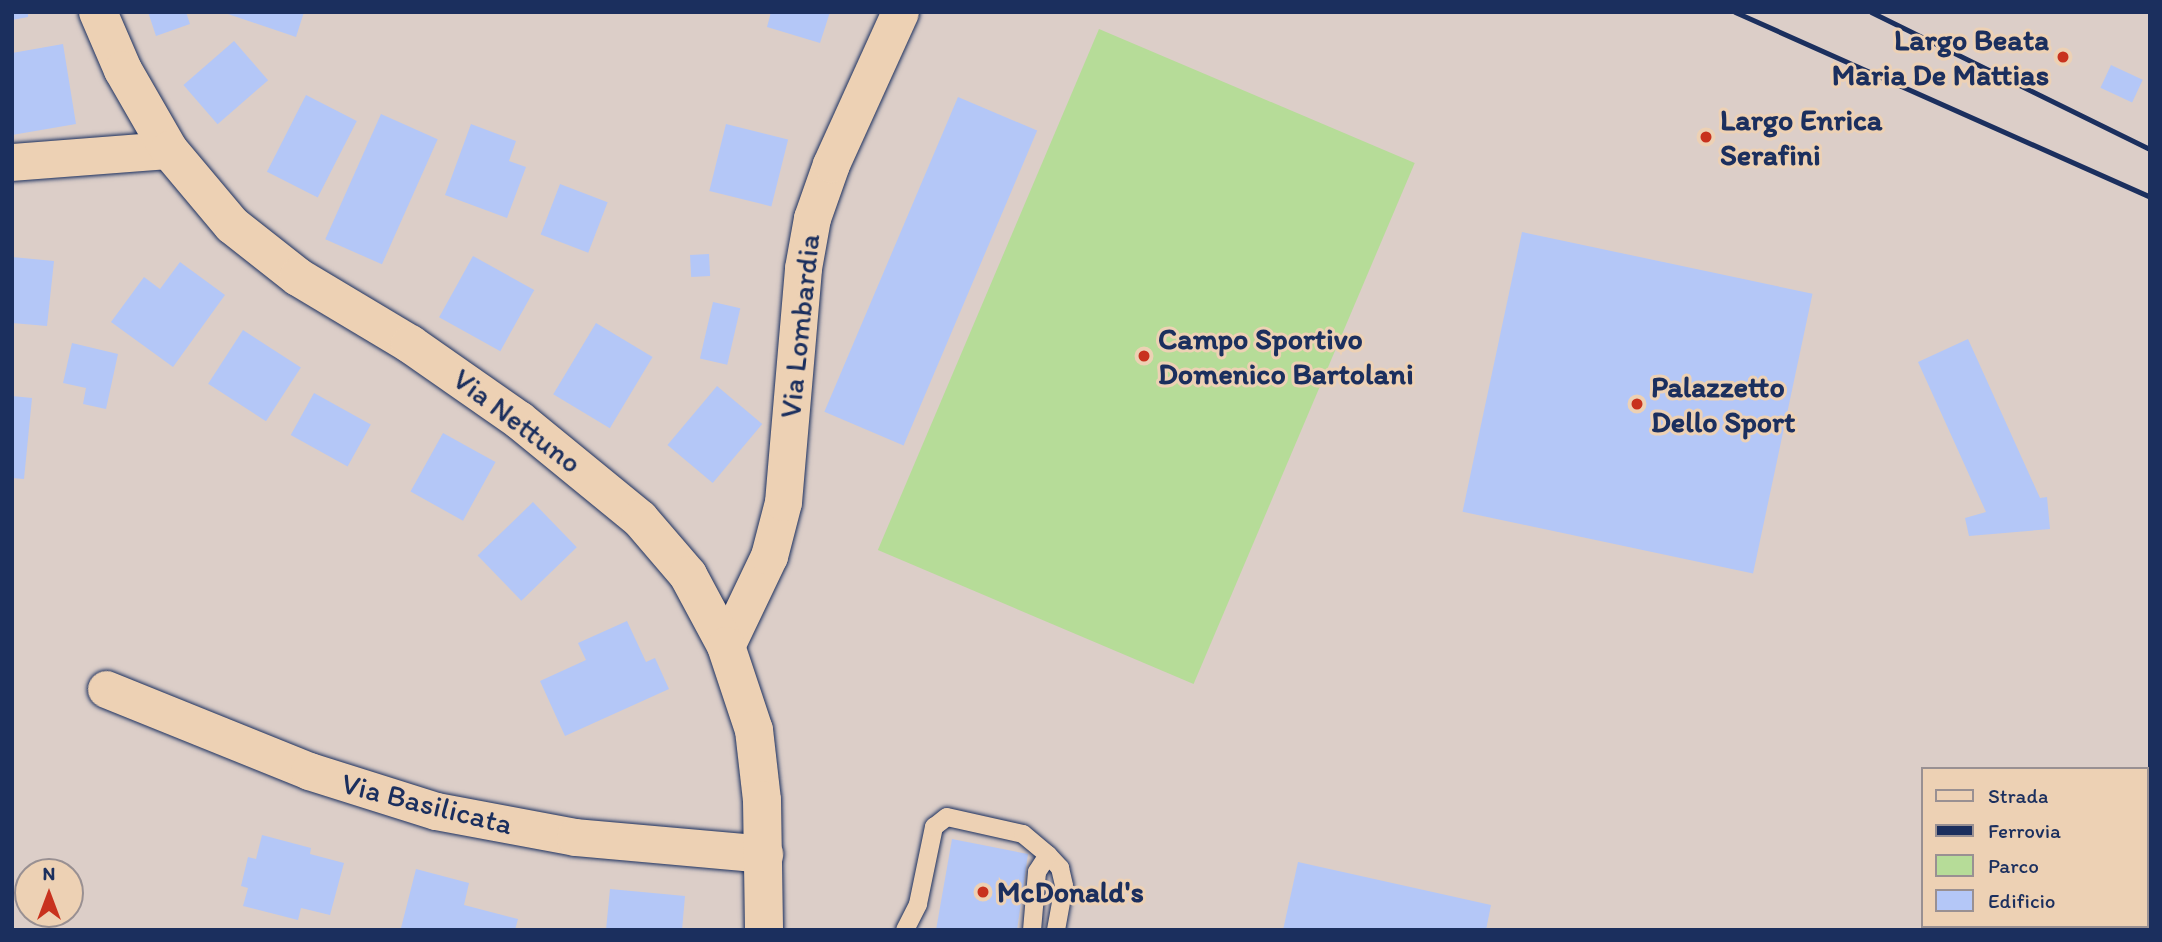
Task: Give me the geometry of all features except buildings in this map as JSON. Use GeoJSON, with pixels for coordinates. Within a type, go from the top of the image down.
{"type":"FeatureCollection","features":[{"type":"Feature","properties":{"kind":"street","name":"Via Nettuno"},"geometry":{"type":"LineString","coordinates":[[98,12],[123,70],[169,150],[205,197],[273,260],[457,375],[617,498],[682,567],[726,646],[754,730],[764,854],[764,930]]}},
{"type":"Feature","properties":{"kind":"street","name":"Via Lombardia"},"geometry":{"type":"LineString","coordinates":[[726,646],[769,556],[780,515],[812,218],[831,164],[900,12]]}},
{"type":"Feature","properties":{"kind":"street"},"geometry":{"type":"LineString","coordinates":[[12,162],[169,150]]}},
{"type":"Feature","properties":{"kind":"street","name":"Via Basilicata"},"geometry":{"type":"LineString","coordinates":[[106,688],[309,771],[436,811],[545,832],[764,854]]}},
{"type":"Feature","properties":{"kind":"lane"},"geometry":{"type":"LineString","coordinates":[[905,930],[918,904],[934,827],[947,817],[1023,834],[1048,855],[1060,868],[1064,886],[1056,930]]}},
{"type":"Feature","properties":{"kind":"lane"},"geometry":{"type":"LineString","coordinates":[[1032,930],[1037,872],[1048,855]]}},
{"type":"Feature","properties":{"kind":"green space","name":"Campo Sportivo Domenico Bartolani"},"geometry":{"type":"Polygon","coordinates":[[[1099,29],[1415,163],[1194,684],[878,550],[1099,29]]]}},
{"type":"Feature","properties":{"kind":"railway"},"geometry":{"type":"LineString","coordinates":[[1735,12],[2150,197]]}},
{"type":"Feature","properties":{"kind":"railway"},"geometry":{"type":"LineString","coordinates":[[1871,12],[2150,149]]}},
{"type":"Feature","properties":{"kind":"place","name":"Largo Beata Maria De Mattias"},"geometry":{"type":"Point","coordinates":[2063,57]}},
{"type":"Feature","properties":{"kind":"place","name":"Largo Enrica Serafini"},"geometry":{"type":"Point","coordinates":[1706,137]}},
{"type":"Feature","properties":{"kind":"place","name":"Campo Sportivo Domenico Bartolani"},"geometry":{"type":"Point","coordinates":[1144,356]}},
{"type":"Feature","properties":{"kind":"place","name":"Palazzetto Dello Sport"},"geometry":{"type":"Point","coordinates":[1637,404]}},
{"type":"Feature","properties":{"kind":"place","name":"McDonald's"},"geometry":{"type":"Point","coordinates":[983,892]}}]}
